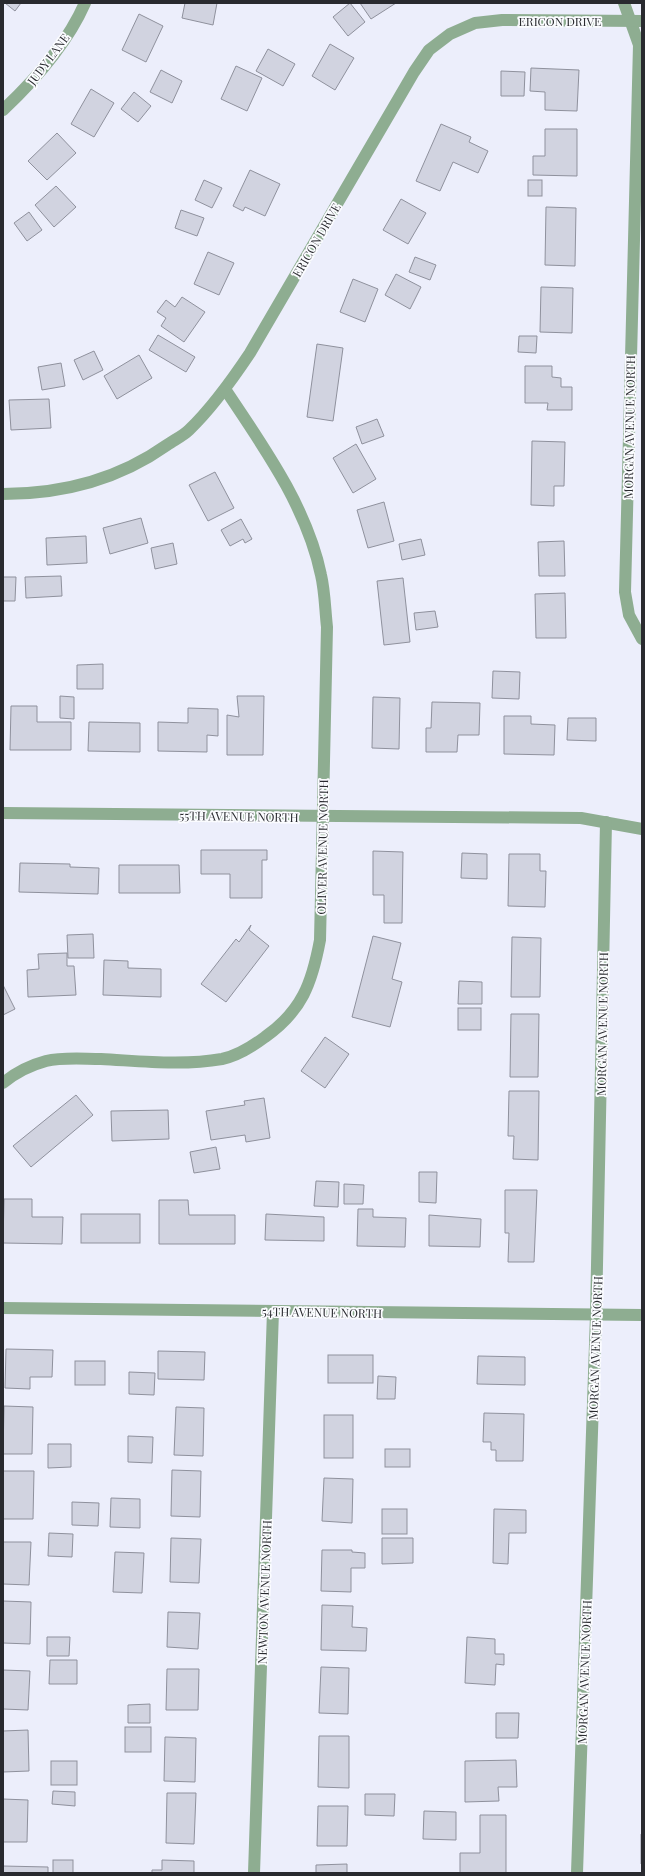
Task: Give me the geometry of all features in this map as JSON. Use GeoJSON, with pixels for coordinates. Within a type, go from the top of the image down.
{"type":"FeatureCollection","features":[{"type":"Feature","properties":{"kind":"street","name":"JUDY LANE"},"geometry":{"type":"LineString","coordinates":[[3,110],[24,90],[55,53],[80,14],[85,3]]}},
{"type":"Feature","properties":{"kind":"street","name":"MORGAN AVENUE NORTH"},"geometry":{"type":"LineString","coordinates":[[624,3],[636,21],[639,44],[626,592],[629,615],[642,638]]}},
{"type":"Feature","properties":{"kind":"street","name":"ERICON DRIVE"},"geometry":{"type":"LineString","coordinates":[[3,494],[62,490],[108,478],[150,457],[189,430],[226,389],[250,353],[414,72],[429,50],[450,34],[475,23],[502,20],[636,21]]}},
{"type":"Feature","properties":{"kind":"street","name":"OLIVER AVENUE NORTH"},"geometry":{"type":"LineString","coordinates":[[3,1083],[15,1074],[46,1061],[79,1059],[191,1062],[223,1059],[252,1046],[279,1027],[300,1002],[314,972],[320,940],[327,627],[321,575],[306,527],[283,480],[226,389]]}},
{"type":"Feature","properties":{"kind":"street","name":"55TH AVENUE NORTH"},"geometry":{"type":"LineString","coordinates":[[3,813],[581,818],[642,829]]}},
{"type":"Feature","properties":{"kind":"street","name":"MORGAN AVENUE NORTH"},"geometry":{"type":"LineString","coordinates":[[577,1873],[596,1315],[606,822]]}},
{"type":"Feature","properties":{"kind":"street","name":"54TH AVENUE NORTH"},"geometry":{"type":"LineString","coordinates":[[3,1308],[642,1315]]}},
{"type":"Feature","properties":{"kind":"street","name":"NEWTON AVENUE NORTH"},"geometry":{"type":"LineString","coordinates":[[254,1873],[273,1311]]}},
{"type":"Feature","properties":{"kind":"building"},"geometry":{"type":"Polygon","coordinates":[[[5,3],[21,3],[15,11],[5,3]]]}},
{"type":"Feature","properties":{"kind":"building"},"geometry":{"type":"Polygon","coordinates":[[[185,3],[217,3],[213,25],[182,18],[185,3]]]}},
{"type":"Feature","properties":{"kind":"building"},"geometry":{"type":"Polygon","coordinates":[[[350,3],[365,22],[348,36],[333,17],[350,3]]]}},
{"type":"Feature","properties":{"kind":"building"},"geometry":{"type":"Polygon","coordinates":[[[360,3],[396,3],[371,19],[360,3]]]}},
{"type":"Feature","properties":{"kind":"building"},"geometry":{"type":"Polygon","coordinates":[[[139,14],[163,26],[146,62],[122,50],[139,14]]]}},
{"type":"Feature","properties":{"kind":"building"},"geometry":{"type":"Polygon","coordinates":[[[330,44],[354,58],[335,90],[312,76],[330,44]]]}},
{"type":"Feature","properties":{"kind":"building"},"geometry":{"type":"Polygon","coordinates":[[[268,49],[295,64],[283,86],[256,71],[268,49]]]}},
{"type":"Feature","properties":{"kind":"building"},"geometry":{"type":"Polygon","coordinates":[[[236,66],[262,78],[247,111],[221,99],[236,66]]]}},
{"type":"Feature","properties":{"kind":"building"},"geometry":{"type":"Polygon","coordinates":[[[531,68],[579,70],[577,111],[545,110],[545,92],[530,91],[531,68]]]}},
{"type":"Feature","properties":{"kind":"building"},"geometry":{"type":"Polygon","coordinates":[[[161,70],[182,81],[172,103],[150,92],[161,70]]]}},
{"type":"Feature","properties":{"kind":"building"},"geometry":{"type":"Polygon","coordinates":[[[501,71],[525,72],[524,96],[501,96],[501,71]]]}},
{"type":"Feature","properties":{"kind":"building"},"geometry":{"type":"Polygon","coordinates":[[[91,89],[114,103],[94,137],[71,124],[91,89]]]}},
{"type":"Feature","properties":{"kind":"building"},"geometry":{"type":"Polygon","coordinates":[[[134,92],[151,106],[138,122],[121,109],[134,92]]]}},
{"type":"Feature","properties":{"kind":"building"},"geometry":{"type":"Polygon","coordinates":[[[441,124],[471,137],[469,142],[488,151],[478,173],[453,162],[440,191],[416,181],[441,124]]]}},
{"type":"Feature","properties":{"kind":"building"},"geometry":{"type":"Polygon","coordinates":[[[545,129],[577,129],[577,176],[533,175],[533,156],[545,156],[545,129]]]}},
{"type":"Feature","properties":{"kind":"building"},"geometry":{"type":"Polygon","coordinates":[[[57,133],[76,153],[47,180],[28,161],[57,133]]]}},
{"type":"Feature","properties":{"kind":"building"},"geometry":{"type":"Polygon","coordinates":[[[250,170],[280,184],[265,216],[245,207],[243,211],[233,206],[250,170]]]}},
{"type":"Feature","properties":{"kind":"building"},"geometry":{"type":"Polygon","coordinates":[[[204,180],[222,188],[212,208],[195,200],[204,180]]]}},
{"type":"Feature","properties":{"kind":"building"},"geometry":{"type":"Polygon","coordinates":[[[528,180],[542,180],[542,196],[528,196],[528,180]]]}},
{"type":"Feature","properties":{"kind":"building"},"geometry":{"type":"Polygon","coordinates":[[[56,186],[76,207],[54,227],[35,205],[56,186]]]}},
{"type":"Feature","properties":{"kind":"building"},"geometry":{"type":"Polygon","coordinates":[[[401,199],[426,213],[408,244],[383,230],[401,199]]]}},
{"type":"Feature","properties":{"kind":"building"},"geometry":{"type":"Polygon","coordinates":[[[546,207],[576,208],[575,266],[545,265],[546,207]]]}},
{"type":"Feature","properties":{"kind":"building"},"geometry":{"type":"Polygon","coordinates":[[[181,210],[204,218],[197,236],[175,228],[181,210]]]}},
{"type":"Feature","properties":{"kind":"building"},"geometry":{"type":"Polygon","coordinates":[[[29,212],[42,230],[27,241],[14,223],[29,212]]]}},
{"type":"Feature","properties":{"kind":"building"},"geometry":{"type":"Polygon","coordinates":[[[208,252],[234,263],[219,295],[194,284],[208,252]]]}},
{"type":"Feature","properties":{"kind":"building"},"geometry":{"type":"Polygon","coordinates":[[[415,257],[436,265],[430,280],[409,272],[415,257]]]}},
{"type":"Feature","properties":{"kind":"building"},"geometry":{"type":"Polygon","coordinates":[[[396,274],[421,287],[410,309],[385,295],[396,274]]]}},
{"type":"Feature","properties":{"kind":"building"},"geometry":{"type":"Polygon","coordinates":[[[353,279],[378,289],[365,322],[340,312],[353,279]]]}},
{"type":"Feature","properties":{"kind":"building"},"geometry":{"type":"Polygon","coordinates":[[[541,287],[573,288],[572,333],[540,332],[541,287]]]}},
{"type":"Feature","properties":{"kind":"building"},"geometry":{"type":"Polygon","coordinates":[[[182,297],[205,312],[184,342],[161,326],[166,318],[157,312],[166,300],[175,307],[182,297]]]}},
{"type":"Feature","properties":{"kind":"building"},"geometry":{"type":"Polygon","coordinates":[[[158,335],[195,357],[186,372],[149,350],[158,335]]]}},
{"type":"Feature","properties":{"kind":"building"},"geometry":{"type":"Polygon","coordinates":[[[519,336],[537,336],[536,353],[518,352],[519,336]]]}},
{"type":"Feature","properties":{"kind":"building"},"geometry":{"type":"Polygon","coordinates":[[[317,344],[343,348],[333,421],[307,417],[317,344]]]}},
{"type":"Feature","properties":{"kind":"building"},"geometry":{"type":"Polygon","coordinates":[[[94,351],[103,370],[83,380],[74,360],[94,351]]]}},
{"type":"Feature","properties":{"kind":"building"},"geometry":{"type":"Polygon","coordinates":[[[139,355],[152,378],[117,399],[104,376],[139,355]]]}},
{"type":"Feature","properties":{"kind":"building"},"geometry":{"type":"Polygon","coordinates":[[[61,363],[65,386],[42,390],[38,367],[61,363]]]}},
{"type":"Feature","properties":{"kind":"building"},"geometry":{"type":"Polygon","coordinates":[[[525,366],[552,366],[552,377],[561,378],[561,387],[572,387],[572,410],[547,410],[548,403],[525,403],[525,366]]]}},
{"type":"Feature","properties":{"kind":"building"},"geometry":{"type":"Polygon","coordinates":[[[49,399],[51,428],[11,430],[9,400],[49,399]]]}},
{"type":"Feature","properties":{"kind":"building"},"geometry":{"type":"Polygon","coordinates":[[[377,419],[384,436],[362,444],[356,427],[377,419]]]}},
{"type":"Feature","properties":{"kind":"building"},"geometry":{"type":"Polygon","coordinates":[[[532,441],[565,442],[564,486],[554,486],[554,506],[531,505],[532,441]]]}},
{"type":"Feature","properties":{"kind":"building"},"geometry":{"type":"Polygon","coordinates":[[[356,444],[376,479],[353,493],[333,458],[356,444]]]}},
{"type":"Feature","properties":{"kind":"building"},"geometry":{"type":"Polygon","coordinates":[[[215,472],[234,508],[208,521],[189,485],[215,472]]]}},
{"type":"Feature","properties":{"kind":"building"},"geometry":{"type":"Polygon","coordinates":[[[384,502],[394,541],[368,548],[357,510],[384,502]]]}},
{"type":"Feature","properties":{"kind":"building"},"geometry":{"type":"Polygon","coordinates":[[[141,518],[148,543],[110,554],[103,528],[141,518]]]}},
{"type":"Feature","properties":{"kind":"building"},"geometry":{"type":"Polygon","coordinates":[[[241,519],[252,539],[245,543],[243,539],[230,546],[221,530],[241,519]]]}},
{"type":"Feature","properties":{"kind":"building"},"geometry":{"type":"Polygon","coordinates":[[[86,536],[87,563],[47,565],[46,538],[86,536]]]}},
{"type":"Feature","properties":{"kind":"building"},"geometry":{"type":"Polygon","coordinates":[[[421,539],[425,555],[402,560],[399,544],[421,539]]]}},
{"type":"Feature","properties":{"kind":"building"},"geometry":{"type":"Polygon","coordinates":[[[564,541],[565,576],[539,576],[538,542],[564,541]]]}},
{"type":"Feature","properties":{"kind":"building"},"geometry":{"type":"Polygon","coordinates":[[[173,543],[177,564],[155,569],[151,548],[173,543]]]}},
{"type":"Feature","properties":{"kind":"building"},"geometry":{"type":"Polygon","coordinates":[[[61,576],[62,596],[26,598],[25,577],[61,576]]]}},
{"type":"Feature","properties":{"kind":"building"},"geometry":{"type":"Polygon","coordinates":[[[3,577],[16,577],[15,601],[3,601],[3,577]]]}},
{"type":"Feature","properties":{"kind":"building"},"geometry":{"type":"Polygon","coordinates":[[[403,578],[410,642],[384,645],[377,581],[403,578]]]}},
{"type":"Feature","properties":{"kind":"building"},"geometry":{"type":"Polygon","coordinates":[[[565,593],[566,638],[536,638],[535,594],[565,593]]]}},
{"type":"Feature","properties":{"kind":"building"},"geometry":{"type":"Polygon","coordinates":[[[435,611],[438,627],[416,630],[414,613],[435,611]]]}},
{"type":"Feature","properties":{"kind":"building"},"geometry":{"type":"Polygon","coordinates":[[[103,664],[103,689],[77,689],[77,665],[103,664]]]}},
{"type":"Feature","properties":{"kind":"building"},"geometry":{"type":"Polygon","coordinates":[[[493,671],[520,672],[519,699],[492,698],[493,671]]]}},
{"type":"Feature","properties":{"kind":"building"},"geometry":{"type":"Polygon","coordinates":[[[60,696],[74,697],[74,719],[60,718],[60,696]]]}},
{"type":"Feature","properties":{"kind":"building"},"geometry":{"type":"Polygon","coordinates":[[[237,696],[264,696],[263,755],[227,755],[227,715],[239,717],[237,696]]]}},
{"type":"Feature","properties":{"kind":"building"},"geometry":{"type":"Polygon","coordinates":[[[373,697],[400,698],[399,749],[372,748],[373,697]]]}},
{"type":"Feature","properties":{"kind":"building"},"geometry":{"type":"Polygon","coordinates":[[[432,702],[480,703],[479,735],[458,735],[457,752],[426,752],[426,728],[431,728],[432,702]]]}},
{"type":"Feature","properties":{"kind":"building"},"geometry":{"type":"Polygon","coordinates":[[[11,706],[37,706],[37,722],[71,722],[71,750],[10,750],[11,706]]]}},
{"type":"Feature","properties":{"kind":"building"},"geometry":{"type":"Polygon","coordinates":[[[188,708],[218,709],[218,736],[207,735],[207,752],[158,751],[158,722],[188,723],[188,708]]]}},
{"type":"Feature","properties":{"kind":"building"},"geometry":{"type":"Polygon","coordinates":[[[504,716],[531,716],[531,724],[555,725],[554,755],[504,754],[504,716]]]}},
{"type":"Feature","properties":{"kind":"building"},"geometry":{"type":"Polygon","coordinates":[[[568,718],[596,718],[596,741],[567,740],[568,718]]]}},
{"type":"Feature","properties":{"kind":"building"},"geometry":{"type":"Polygon","coordinates":[[[89,722],[140,723],[140,752],[88,751],[89,722]]]}},
{"type":"Feature","properties":{"kind":"building"},"geometry":{"type":"Polygon","coordinates":[[[201,850],[267,850],[267,860],[262,860],[262,898],[230,898],[230,874],[201,874],[201,850]]]}},
{"type":"Feature","properties":{"kind":"building"},"geometry":{"type":"Polygon","coordinates":[[[373,851],[403,852],[402,923],[384,923],[384,895],[373,895],[373,851]]]}},
{"type":"Feature","properties":{"kind":"building"},"geometry":{"type":"Polygon","coordinates":[[[462,853],[487,854],[487,879],[461,878],[462,853]]]}},
{"type":"Feature","properties":{"kind":"building"},"geometry":{"type":"Polygon","coordinates":[[[509,854],[540,854],[540,871],[546,871],[545,907],[508,906],[509,854]]]}},
{"type":"Feature","properties":{"kind":"building"},"geometry":{"type":"Polygon","coordinates":[[[20,863],[70,864],[70,867],[99,868],[98,894],[19,892],[20,863]]]}},
{"type":"Feature","properties":{"kind":"building"},"geometry":{"type":"Polygon","coordinates":[[[119,865],[179,865],[180,893],[119,893],[119,865]]]}},
{"type":"Feature","properties":{"kind":"building"},"geometry":{"type":"Polygon","coordinates":[[[251,925],[249,930],[269,946],[226,1002],[201,984],[236,939],[239,942],[251,925]]]}},
{"type":"Feature","properties":{"kind":"building"},"geometry":{"type":"Polygon","coordinates":[[[93,934],[94,958],[68,958],[67,935],[93,934]]]}},
{"type":"Feature","properties":{"kind":"building"},"geometry":{"type":"Polygon","coordinates":[[[373,936],[401,943],[392,979],[402,982],[390,1027],[352,1017],[373,936]]]}},
{"type":"Feature","properties":{"kind":"building"},"geometry":{"type":"Polygon","coordinates":[[[512,937],[541,938],[540,997],[511,997],[512,937]]]}},
{"type":"Feature","properties":{"kind":"building"},"geometry":{"type":"Polygon","coordinates":[[[67,953],[67,966],[74,966],[76,995],[28,997],[27,970],[39,969],[38,954],[67,953]]]}},
{"type":"Feature","properties":{"kind":"building"},"geometry":{"type":"Polygon","coordinates":[[[104,960],[128,961],[128,968],[161,969],[161,997],[103,995],[104,960]]]}},
{"type":"Feature","properties":{"kind":"building"},"geometry":{"type":"Polygon","coordinates":[[[459,981],[482,982],[482,1004],[458,1004],[459,981]]]}},
{"type":"Feature","properties":{"kind":"building"},"geometry":{"type":"Polygon","coordinates":[[[3,985],[15,1009],[3,1015],[3,985]]]}},
{"type":"Feature","properties":{"kind":"building"},"geometry":{"type":"Polygon","coordinates":[[[458,1008],[481,1008],[481,1030],[458,1030],[458,1008]]]}},
{"type":"Feature","properties":{"kind":"building"},"geometry":{"type":"Polygon","coordinates":[[[511,1014],[539,1014],[538,1077],[510,1077],[511,1014]]]}},
{"type":"Feature","properties":{"kind":"building"},"geometry":{"type":"Polygon","coordinates":[[[325,1037],[349,1054],[325,1088],[301,1071],[325,1037]]]}},
{"type":"Feature","properties":{"kind":"building"},"geometry":{"type":"Polygon","coordinates":[[[509,1091],[539,1091],[538,1160],[513,1159],[514,1136],[508,1136],[509,1091]]]}},
{"type":"Feature","properties":{"kind":"building"},"geometry":{"type":"Polygon","coordinates":[[[76,1095],[93,1115],[31,1167],[13,1146],[76,1095]]]}},
{"type":"Feature","properties":{"kind":"building"},"geometry":{"type":"Polygon","coordinates":[[[264,1098],[270,1138],[246,1142],[245,1135],[211,1140],[206,1111],[245,1105],[244,1101],[264,1098]]]}},
{"type":"Feature","properties":{"kind":"building"},"geometry":{"type":"Polygon","coordinates":[[[168,1110],[169,1139],[112,1141],[111,1111],[168,1110]]]}},
{"type":"Feature","properties":{"kind":"building"},"geometry":{"type":"Polygon","coordinates":[[[216,1147],[220,1169],[194,1173],[190,1152],[216,1147]]]}},
{"type":"Feature","properties":{"kind":"building"},"geometry":{"type":"Polygon","coordinates":[[[419,1172],[437,1172],[436,1203],[419,1202],[419,1172]]]}},
{"type":"Feature","properties":{"kind":"building"},"geometry":{"type":"Polygon","coordinates":[[[316,1181],[339,1182],[338,1207],[314,1206],[316,1181]]]}},
{"type":"Feature","properties":{"kind":"building"},"geometry":{"type":"Polygon","coordinates":[[[344,1184],[364,1185],[363,1204],[344,1204],[344,1184]]]}},
{"type":"Feature","properties":{"kind":"building"},"geometry":{"type":"Polygon","coordinates":[[[505,1190],[537,1190],[534,1262],[508,1262],[509,1233],[505,1233],[505,1190]]]}},
{"type":"Feature","properties":{"kind":"building"},"geometry":{"type":"Polygon","coordinates":[[[4,1199],[32,1199],[32,1217],[63,1217],[62,1244],[3,1243],[4,1199]]]}},
{"type":"Feature","properties":{"kind":"building"},"geometry":{"type":"Polygon","coordinates":[[[159,1200],[188,1200],[189,1215],[235,1215],[235,1244],[159,1244],[159,1200]]]}},
{"type":"Feature","properties":{"kind":"building"},"geometry":{"type":"Polygon","coordinates":[[[358,1209],[373,1209],[373,1217],[406,1218],[405,1247],[357,1246],[358,1209]]]}},
{"type":"Feature","properties":{"kind":"building"},"geometry":{"type":"Polygon","coordinates":[[[81,1214],[140,1214],[140,1243],[81,1243],[81,1214]]]}},
{"type":"Feature","properties":{"kind":"building"},"geometry":{"type":"Polygon","coordinates":[[[266,1214],[324,1217],[324,1241],[265,1240],[266,1214]]]}},
{"type":"Feature","properties":{"kind":"building"},"geometry":{"type":"Polygon","coordinates":[[[429,1215],[481,1219],[480,1247],[429,1246],[429,1215]]]}},
{"type":"Feature","properties":{"kind":"building"},"geometry":{"type":"Polygon","coordinates":[[[6,1349],[53,1350],[52,1377],[30,1377],[30,1389],[5,1388],[6,1349]]]}},
{"type":"Feature","properties":{"kind":"building"},"geometry":{"type":"Polygon","coordinates":[[[158,1351],[205,1352],[204,1380],[158,1379],[158,1351]]]}},
{"type":"Feature","properties":{"kind":"building"},"geometry":{"type":"Polygon","coordinates":[[[328,1355],[373,1355],[373,1383],[328,1383],[328,1355]]]}},
{"type":"Feature","properties":{"kind":"building"},"geometry":{"type":"Polygon","coordinates":[[[478,1356],[525,1357],[525,1385],[477,1384],[478,1356]]]}},
{"type":"Feature","properties":{"kind":"building"},"geometry":{"type":"Polygon","coordinates":[[[75,1361],[105,1361],[105,1385],[75,1385],[75,1361]]]}},
{"type":"Feature","properties":{"kind":"building"},"geometry":{"type":"Polygon","coordinates":[[[129,1372],[155,1373],[154,1395],[129,1394],[129,1372]]]}},
{"type":"Feature","properties":{"kind":"building"},"geometry":{"type":"Polygon","coordinates":[[[378,1376],[396,1377],[395,1399],[377,1399],[378,1376]]]}},
{"type":"Feature","properties":{"kind":"building"},"geometry":{"type":"Polygon","coordinates":[[[4,1406],[33,1407],[32,1454],[3,1454],[4,1406]]]}},
{"type":"Feature","properties":{"kind":"building"},"geometry":{"type":"Polygon","coordinates":[[[176,1407],[204,1408],[203,1456],[174,1455],[176,1407]]]}},
{"type":"Feature","properties":{"kind":"building"},"geometry":{"type":"Polygon","coordinates":[[[484,1413],[524,1414],[523,1461],[496,1461],[496,1450],[491,1450],[491,1442],[483,1442],[484,1413]]]}},
{"type":"Feature","properties":{"kind":"building"},"geometry":{"type":"Polygon","coordinates":[[[324,1415],[353,1415],[353,1458],[324,1458],[324,1415]]]}},
{"type":"Feature","properties":{"kind":"building"},"geometry":{"type":"Polygon","coordinates":[[[128,1436],[153,1437],[152,1463],[128,1462],[128,1436]]]}},
{"type":"Feature","properties":{"kind":"building"},"geometry":{"type":"Polygon","coordinates":[[[48,1444],[71,1444],[71,1467],[48,1468],[48,1444]]]}},
{"type":"Feature","properties":{"kind":"building"},"geometry":{"type":"Polygon","coordinates":[[[385,1449],[410,1449],[410,1467],[385,1467],[385,1449]]]}},
{"type":"Feature","properties":{"kind":"building"},"geometry":{"type":"Polygon","coordinates":[[[172,1470],[201,1471],[200,1517],[171,1516],[172,1470]]]}},
{"type":"Feature","properties":{"kind":"building"},"geometry":{"type":"Polygon","coordinates":[[[3,1471],[34,1471],[33,1519],[3,1519],[3,1471]]]}},
{"type":"Feature","properties":{"kind":"building"},"geometry":{"type":"Polygon","coordinates":[[[324,1478],[353,1479],[352,1523],[322,1521],[324,1478]]]}},
{"type":"Feature","properties":{"kind":"building"},"geometry":{"type":"Polygon","coordinates":[[[111,1498],[140,1499],[140,1528],[110,1527],[111,1498]]]}},
{"type":"Feature","properties":{"kind":"building"},"geometry":{"type":"Polygon","coordinates":[[[72,1502],[99,1503],[98,1526],[72,1525],[72,1502]]]}},
{"type":"Feature","properties":{"kind":"building"},"geometry":{"type":"Polygon","coordinates":[[[382,1509],[407,1509],[407,1534],[382,1534],[382,1509]]]}},
{"type":"Feature","properties":{"kind":"building"},"geometry":{"type":"Polygon","coordinates":[[[494,1509],[526,1510],[526,1533],[509,1533],[508,1564],[493,1563],[494,1509]]]}},
{"type":"Feature","properties":{"kind":"building"},"geometry":{"type":"Polygon","coordinates":[[[49,1533],[73,1534],[72,1557],[48,1556],[49,1533]]]}},
{"type":"Feature","properties":{"kind":"building"},"geometry":{"type":"Polygon","coordinates":[[[171,1538],[201,1539],[199,1583],[170,1582],[171,1538]]]}},
{"type":"Feature","properties":{"kind":"building"},"geometry":{"type":"Polygon","coordinates":[[[382,1538],[413,1538],[413,1563],[382,1564],[382,1538]]]}},
{"type":"Feature","properties":{"kind":"building"},"geometry":{"type":"Polygon","coordinates":[[[3,1542],[31,1542],[29,1585],[3,1584],[3,1542]]]}},
{"type":"Feature","properties":{"kind":"building"},"geometry":{"type":"Polygon","coordinates":[[[322,1550],[352,1550],[352,1552],[365,1553],[365,1568],[351,1568],[351,1592],[321,1591],[322,1550]]]}},
{"type":"Feature","properties":{"kind":"building"},"geometry":{"type":"Polygon","coordinates":[[[115,1552],[144,1553],[142,1593],[113,1592],[115,1552]]]}},
{"type":"Feature","properties":{"kind":"building"},"geometry":{"type":"Polygon","coordinates":[[[3,1601],[31,1602],[30,1644],[3,1643],[3,1601]]]}},
{"type":"Feature","properties":{"kind":"building"},"geometry":{"type":"Polygon","coordinates":[[[322,1605],[353,1606],[352,1627],[367,1628],[366,1651],[321,1650],[322,1605]]]}},
{"type":"Feature","properties":{"kind":"building"},"geometry":{"type":"Polygon","coordinates":[[[168,1612],[200,1613],[198,1649],[167,1647],[168,1612]]]}},
{"type":"Feature","properties":{"kind":"building"},"geometry":{"type":"Polygon","coordinates":[[[47,1637],[70,1637],[69,1656],[47,1656],[47,1637]]]}},
{"type":"Feature","properties":{"kind":"building"},"geometry":{"type":"Polygon","coordinates":[[[467,1637],[495,1639],[495,1654],[504,1654],[504,1665],[496,1664],[495,1685],[465,1683],[467,1637]]]}},
{"type":"Feature","properties":{"kind":"building"},"geometry":{"type":"Polygon","coordinates":[[[50,1660],[77,1660],[77,1684],[49,1684],[50,1660]]]}},
{"type":"Feature","properties":{"kind":"building"},"geometry":{"type":"Polygon","coordinates":[[[321,1667],[349,1668],[348,1714],[319,1713],[321,1667]]]}},
{"type":"Feature","properties":{"kind":"building"},"geometry":{"type":"Polygon","coordinates":[[[167,1669],[199,1669],[198,1710],[166,1710],[167,1669]]]}},
{"type":"Feature","properties":{"kind":"building"},"geometry":{"type":"Polygon","coordinates":[[[3,1670],[30,1671],[28,1710],[3,1709],[3,1670]]]}},
{"type":"Feature","properties":{"kind":"building"},"geometry":{"type":"Polygon","coordinates":[[[150,1704],[150,1723],[128,1723],[128,1705],[150,1704]]]}},
{"type":"Feature","properties":{"kind":"building"},"geometry":{"type":"Polygon","coordinates":[[[496,1713],[519,1713],[518,1738],[496,1738],[496,1713]]]}},
{"type":"Feature","properties":{"kind":"building"},"geometry":{"type":"Polygon","coordinates":[[[125,1727],[151,1727],[151,1752],[125,1752],[125,1727]]]}},
{"type":"Feature","properties":{"kind":"building"},"geometry":{"type":"Polygon","coordinates":[[[28,1730],[29,1771],[3,1772],[3,1731],[28,1730]]]}},
{"type":"Feature","properties":{"kind":"building"},"geometry":{"type":"Polygon","coordinates":[[[319,1736],[349,1736],[349,1788],[318,1787],[319,1736]]]}},
{"type":"Feature","properties":{"kind":"building"},"geometry":{"type":"Polygon","coordinates":[[[165,1737],[196,1738],[195,1782],[164,1781],[165,1737]]]}},
{"type":"Feature","properties":{"kind":"building"},"geometry":{"type":"Polygon","coordinates":[[[516,1760],[517,1787],[498,1787],[499,1801],[465,1802],[465,1761],[516,1760]]]}},
{"type":"Feature","properties":{"kind":"building"},"geometry":{"type":"Polygon","coordinates":[[[51,1761],[77,1761],[77,1785],[51,1785],[51,1761]]]}},
{"type":"Feature","properties":{"kind":"building"},"geometry":{"type":"Polygon","coordinates":[[[53,1791],[75,1792],[75,1806],[52,1804],[53,1791]]]}},
{"type":"Feature","properties":{"kind":"building"},"geometry":{"type":"Polygon","coordinates":[[[167,1793],[196,1793],[194,1844],[166,1843],[167,1793]]]}},
{"type":"Feature","properties":{"kind":"building"},"geometry":{"type":"Polygon","coordinates":[[[365,1794],[395,1794],[394,1816],[365,1815],[365,1794]]]}},
{"type":"Feature","properties":{"kind":"building"},"geometry":{"type":"Polygon","coordinates":[[[3,1799],[28,1800],[27,1842],[3,1842],[3,1799]]]}},
{"type":"Feature","properties":{"kind":"building"},"geometry":{"type":"Polygon","coordinates":[[[318,1806],[348,1806],[347,1846],[317,1846],[318,1806]]]}},
{"type":"Feature","properties":{"kind":"building"},"geometry":{"type":"Polygon","coordinates":[[[424,1811],[456,1812],[456,1840],[423,1839],[424,1811]]]}},
{"type":"Feature","properties":{"kind":"building"},"geometry":{"type":"Polygon","coordinates":[[[480,1815],[506,1815],[506,1873],[460,1873],[460,1853],[480,1853],[480,1815]]]}},
{"type":"Feature","properties":{"kind":"building"},"geometry":{"type":"Polygon","coordinates":[[[642,1834],[642,1865],[641,1864],[642,1834]]]}},
{"type":"Feature","properties":{"kind":"building"},"geometry":{"type":"Polygon","coordinates":[[[53,1860],[73,1860],[73,1873],[53,1873],[53,1860]]]}},
{"type":"Feature","properties":{"kind":"building"},"geometry":{"type":"Polygon","coordinates":[[[162,1860],[194,1861],[194,1873],[152,1873],[152,1870],[162,1870],[162,1860]]]}},
{"type":"Feature","properties":{"kind":"building"},"geometry":{"type":"Polygon","coordinates":[[[347,1864],[347,1873],[316,1873],[316,1865],[347,1864]]]}},
{"type":"Feature","properties":{"kind":"building"},"geometry":{"type":"Polygon","coordinates":[[[3,1866],[48,1867],[48,1873],[3,1873],[3,1866]]]}}]}
